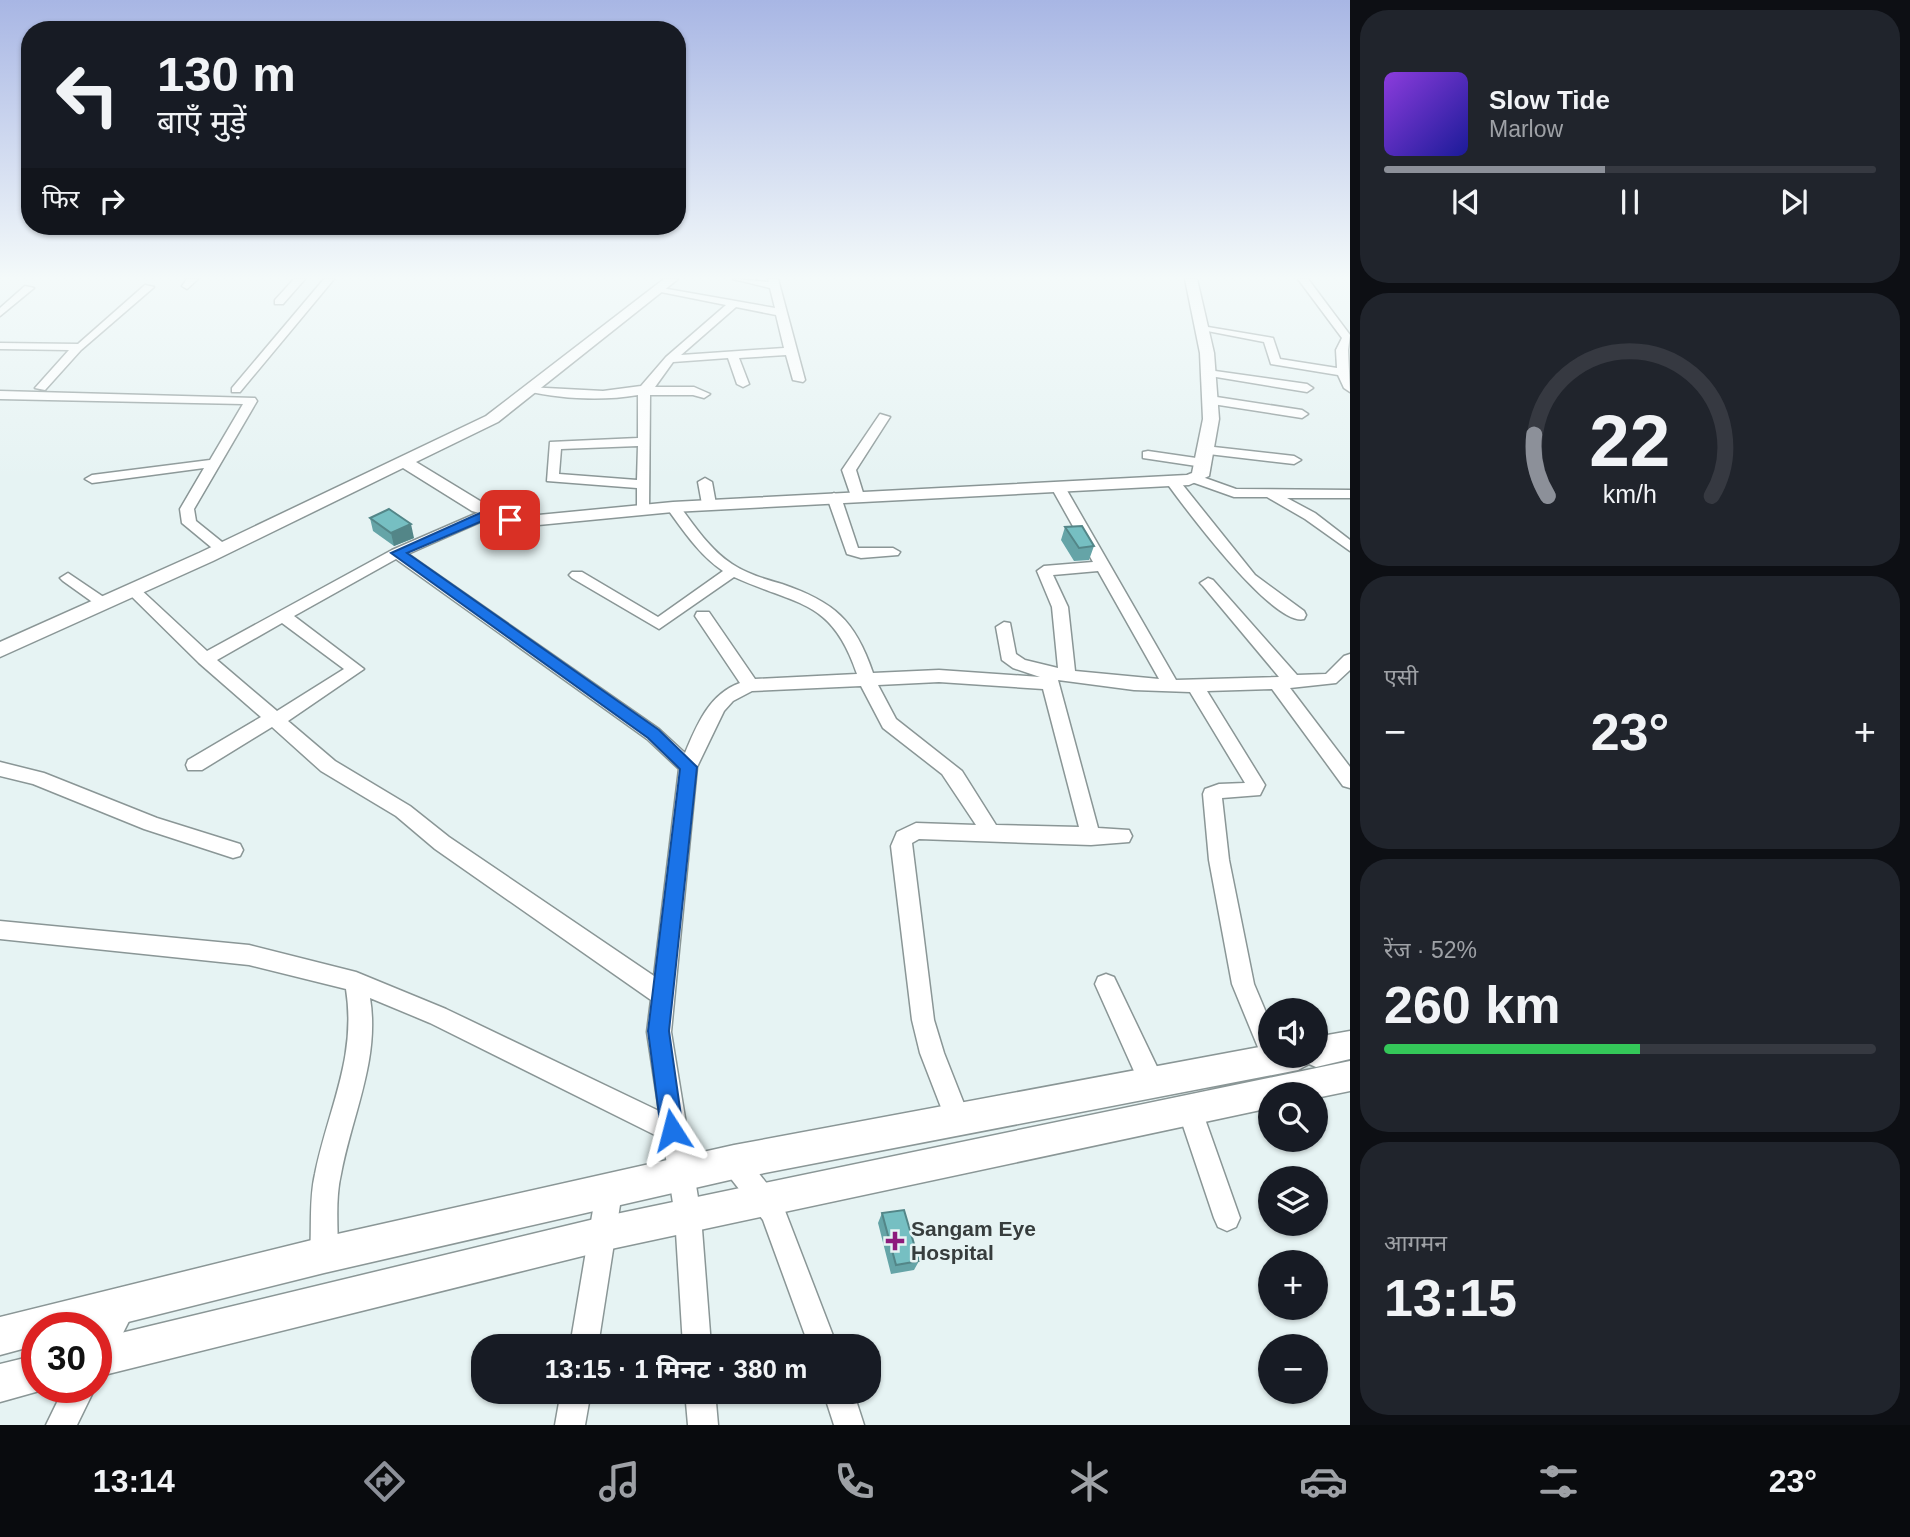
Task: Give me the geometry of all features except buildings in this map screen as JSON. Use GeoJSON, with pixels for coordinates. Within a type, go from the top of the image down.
{"type":"FeatureCollection","features":[{"type":"Feature","properties":{"kind":"main road"},"geometry":{"type":"LineString","coordinates":[[0,650],[222,550],[492,419],[587,346]]}},
{"type":"Feature","properties":{"kind":"main road"},"geometry":{"type":"LineString","coordinates":[[405,462],[489,513],[528,521],[673,506],[1173,482],[1200,464],[1210,419],[1204,346]]}},
{"type":"Feature","properties":{"kind":"main road"},"geometry":{"type":"LineString","coordinates":[[1328,1050],[1350,1045]]}},
{"type":"Feature","properties":{"kind":"main road"},"geometry":{"type":"LineString","coordinates":[[0,1336],[324,1255],[734,1162],[1258,1059]]}},
{"type":"Feature","properties":{"kind":"main road"},"geometry":{"type":"LineString","coordinates":[[112,1353],[603,1234],[766,1202],[1350,1076]]}},
{"type":"Feature","properties":{"kind":"main road"},"geometry":{"type":"LineString","coordinates":[[0,1383],[21,1378]]}},
{"type":"Feature","properties":{"kind":"street"},"geometry":{"type":"LineString","coordinates":[[0,346],[78,347]]}},
{"type":"Feature","properties":{"kind":"street"},"geometry":{"type":"LineString","coordinates":[[236,390],[273,346]]}},
{"type":"Feature","properties":{"kind":"street"},"geometry":{"type":"LineString","coordinates":[[642,391],[685,346]]}},
{"type":"Feature","properties":{"kind":"street"},"geometry":{"type":"LineString","coordinates":[[788,346],[799,380]]}},
{"type":"Feature","properties":{"kind":"street"},"geometry":{"type":"LineString","coordinates":[[1270,346],[1273,360],[1279,363],[1343,372]]}},
{"type":"Feature","properties":{"kind":"street"},"geometry":{"type":"LineString","coordinates":[[1344,346],[1343,372],[1350,388]]}},
{"type":"Feature","properties":{"kind":"street"},"geometry":{"type":"LineString","coordinates":[[41,388],[78,347]]}},
{"type":"Feature","properties":{"kind":"street"},"geometry":{"type":"LineString","coordinates":[[670,359],[790,351]]}},
{"type":"Feature","properties":{"kind":"street"},"geometry":{"type":"LineString","coordinates":[[733,355],[743,384]]}},
{"type":"Feature","properties":{"kind":"street"},"geometry":{"type":"LineString","coordinates":[[1208,373],[1307,388]]}},
{"type":"Feature","properties":{"kind":"street"},"geometry":{"type":"LineString","coordinates":[[1261,382],[1268,409]]}},
{"type":"Feature","properties":{"kind":"street"},"geometry":{"type":"LineString","coordinates":[[531,389],[556,394],[642,391],[694,391],[704,394]]}},
{"type":"Feature","properties":{"kind":"street"},"geometry":{"type":"LineString","coordinates":[[642,391],[645,509]]}},
{"type":"Feature","properties":{"kind":"street"},"geometry":{"type":"LineString","coordinates":[[0,395],[251,401],[187,509],[187,517],[193,528],[222,550]]}},
{"type":"Feature","properties":{"kind":"street"},"geometry":{"type":"LineString","coordinates":[[1210,400],[1302,414]]}},
{"type":"Feature","properties":{"kind":"street"},"geometry":{"type":"LineString","coordinates":[[857,496],[849,470],[884,417]]}},
{"type":"Feature","properties":{"kind":"street"},"geometry":{"type":"LineString","coordinates":[[644,442],[555,445],[552,478],[644,484]]}},
{"type":"Feature","properties":{"kind":"street"},"geometry":{"type":"LineString","coordinates":[[1148,455],[1200,464],[1294,460]]}},
{"type":"Feature","properties":{"kind":"street"},"geometry":{"type":"LineString","coordinates":[[92,479],[216,463]]}},
{"type":"Feature","properties":{"kind":"street"},"geometry":{"type":"LineString","coordinates":[[1200,464],[1234,493],[1350,494]]}},
{"type":"Feature","properties":{"kind":"street"},"geometry":{"type":"LineString","coordinates":[[705,482],[709,504]]}},
{"type":"Feature","properties":{"kind":"street"},"geometry":{"type":"LineString","coordinates":[[1173,482],[1250,578],[1298,615]]}},
{"type":"Feature","properties":{"kind":"street"},"geometry":{"type":"LineString","coordinates":[[1058,487],[1171,686]]}},
{"type":"Feature","properties":{"kind":"street"},"geometry":{"type":"LineString","coordinates":[[1268,493],[1310,516],[1350,547]]}},
{"type":"Feature","properties":{"kind":"street"},"geometry":{"type":"LineString","coordinates":[[834,498],[852,551],[861,554],[893,552]]}},
{"type":"Feature","properties":{"kind":"street"},"geometry":{"type":"LineString","coordinates":[[673,506],[707,551],[733,571],[818,606],[837,619],[848,634],[883,715],[904,736],[949,769],[990,832]]}},
{"type":"Feature","properties":{"kind":"street"},"geometry":{"type":"LineString","coordinates":[[205,659],[397,553],[489,513]]}},
{"type":"Feature","properties":{"kind":"street"},"geometry":{"type":"LineString","coordinates":[[397,553],[653,734],[688,767]]}},
{"type":"Feature","properties":{"kind":"street"},"geometry":{"type":"LineString","coordinates":[[1068,674],[1060,607],[1044,571],[1105,566]]}},
{"type":"Feature","properties":{"kind":"street"},"geometry":{"type":"LineString","coordinates":[[577,575],[659,624],[733,571]]}},
{"type":"Feature","properties":{"kind":"street"},"geometry":{"type":"LineString","coordinates":[[68,578],[103,603]]}},
{"type":"Feature","properties":{"kind":"street"},"geometry":{"type":"LineString","coordinates":[[1208,583],[1285,682],[1350,781]]}},
{"type":"Feature","properties":{"kind":"street"},"geometry":{"type":"LineString","coordinates":[[133,590],[205,659],[328,766],[403,811],[442,843],[663,995]]}},
{"type":"Feature","properties":{"kind":"street"},"geometry":{"type":"LineString","coordinates":[[195,765],[356,670],[283,616]]}},
{"type":"Feature","properties":{"kind":"street"},"geometry":{"type":"LineString","coordinates":[[703,616],[750,685]]}},
{"type":"Feature","properties":{"kind":"street"},"geometry":{"type":"LineString","coordinates":[[1004,628],[1008,656],[1019,664],[1049,677]]}},
{"type":"Feature","properties":{"kind":"street"},"geometry":{"type":"LineString","coordinates":[[696,1334],[683,1174],[672,1130],[659,1031],[688,767],[711,715],[728,696],[750,685],[939,676],[1049,677],[1068,674],[1171,686],[1285,682],[1330,679],[1350,660]]}},
{"type":"Feature","properties":{"kind":"street"},"geometry":{"type":"LineString","coordinates":[[1049,677],[1090,837]]}},
{"type":"Feature","properties":{"kind":"street"},"geometry":{"type":"LineString","coordinates":[[1195,686],[1256,785],[1253,790],[1219,790],[1212,794],[1219,860],[1243,984],[1258,1014]]}},
{"type":"Feature","properties":{"kind":"street"},"geometry":{"type":"LineString","coordinates":[[0,769],[37,778],[151,824],[233,850]]}},
{"type":"Feature","properties":{"kind":"street"},"geometry":{"type":"LineString","coordinates":[[958,1119],[922,1020],[901,846],[904,838],[916,831],[1122,836]]}},
{"type":"Feature","properties":{"kind":"street"},"geometry":{"type":"LineString","coordinates":[[4,936],[249,955],[356,982],[438,1016],[672,1130]]}},
{"type":"Feature","properties":{"kind":"street"},"geometry":{"type":"LineString","coordinates":[[324,1255],[327,1176],[358,1063],[362,1019],[356,982]]}},
{"type":"Feature","properties":{"kind":"street"},"geometry":{"type":"LineString","coordinates":[[1106,984],[1151,1081]]}},
{"type":"Feature","properties":{"kind":"street"},"geometry":{"type":"LineString","coordinates":[[1190,1111],[1227,1218]]}},
{"type":"Feature","properties":{"kind":"street"},"geometry":{"type":"LineString","coordinates":[[734,1162],[774,1212],[819,1334]]}},
{"type":"Feature","properties":{"kind":"street"},"geometry":{"type":"LineString","coordinates":[[586,1334],[609,1192]]}},
{"type":"Feature","properties":{"kind":"street"},"geometry":{"type":"LineString","coordinates":[[112,1326],[123,1305]]}},
{"type":"Feature","properties":{"kind":"street"},"geometry":{"type":"LineString","coordinates":[[61,1425],[72,1403]]}},
{"type":"Feature","properties":{"kind":"street"},"geometry":{"type":"LineString","coordinates":[[570,1425],[574,1404]]}},
{"type":"Feature","properties":{"kind":"street"},"geometry":{"type":"LineString","coordinates":[[701,1404],[703,1425]]}},
{"type":"Feature","properties":{"kind":"street"},"geometry":{"type":"LineString","coordinates":[[842,1404],[849,1425]]}},
{"type":"Feature","properties":{"kind":"place","name":"Sangam Eye Hospital"},"geometry":{"type":"Point","coordinates":[895,1241]}},
{"type":"Feature","properties":{"kind":"route"},"geometry":{"type":"LineString","coordinates":[[510,520],[489,513],[397,553],[653,734],[688,767],[659,1031],[672,1130]]}}]}
